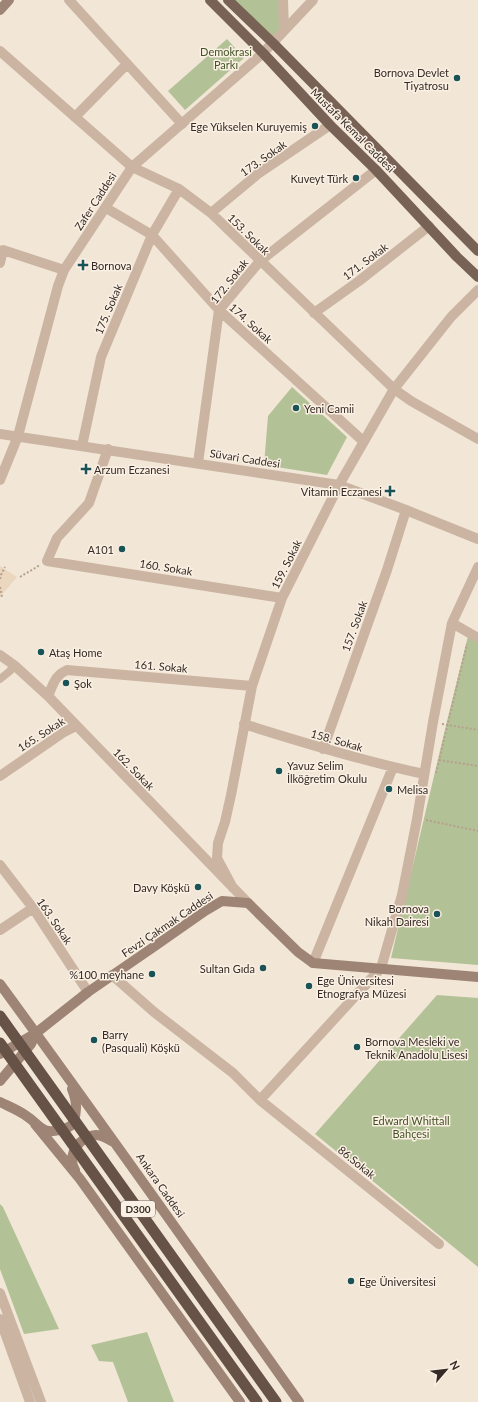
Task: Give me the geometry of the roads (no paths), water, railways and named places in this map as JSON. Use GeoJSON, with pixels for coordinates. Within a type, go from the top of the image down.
{"type":"FeatureCollection","features":[{"type":"Feature","properties":{"kind":"highway","name":"D300"},"geometry":{"type":"LineString","coordinates":[[0,1016],[276,1402]]}},
{"type":"Feature","properties":{"kind":"highway","name":"D300"},"geometry":{"type":"LineString","coordinates":[[0,1043],[257,1402]]}},
{"type":"Feature","properties":{"kind":"main road"},"geometry":{"type":"LineString","coordinates":[[0,10],[9,0]]}},
{"type":"Feature","properties":{"kind":"main road","name":"Mustafa Kemal Caddesi"},"geometry":{"type":"LineString","coordinates":[[210,0],[263,53],[330,125],[376,170],[457,258],[478,277]]}},
{"type":"Feature","properties":{"kind":"main road","name":"Mustafa Kemal Caddesi"},"geometry":{"type":"LineString","coordinates":[[228,0],[273,43],[478,251]]}},
{"type":"Feature","properties":{"kind":"main road","name":"Fevzi Çakmak Caddesi"},"geometry":{"type":"LineString","coordinates":[[36,1033],[88,992],[204,911],[222,901],[248,903]]}},
{"type":"Feature","properties":{"kind":"main road"},"geometry":{"type":"LineString","coordinates":[[248,903],[298,952],[313,963],[478,977]]}},
{"type":"Feature","properties":{"kind":"main road","name":"Ankara Caddesi"},"geometry":{"type":"LineString","coordinates":[[0,984],[116,1143],[299,1402]]}},
{"type":"Feature","properties":{"kind":"main road"},"geometry":{"type":"LineString","coordinates":[[0,1054],[36,1033]]}},
{"type":"Feature","properties":{"kind":"main road"},"geometry":{"type":"LineString","coordinates":[[0,1081],[31,1044],[36,1033]]}},
{"type":"Feature","properties":{"kind":"main road"},"geometry":{"type":"LineString","coordinates":[[35,1124],[45,1131],[54,1132],[67,1128],[72,1124],[77,1111],[76,1098],[68,1078]]}},
{"type":"Feature","properties":{"kind":"main road"},"geometry":{"type":"LineString","coordinates":[[0,1102],[26,1115],[80,1179],[240,1402]]}},
{"type":"Feature","properties":{"kind":"main road"},"geometry":{"type":"LineString","coordinates":[[80,1179],[73,1166],[71,1158],[73,1151],[79,1144],[95,1135],[102,1136],[116,1143]]}},
{"type":"Feature","properties":{"kind":"street"},"geometry":{"type":"LineString","coordinates":[[69,0],[182,124]]}},
{"type":"Feature","properties":{"kind":"street"},"geometry":{"type":"LineString","coordinates":[[283,0],[284,29]]}},
{"type":"Feature","properties":{"kind":"street","name":"Zafer Caddesi"},"geometry":{"type":"LineString","coordinates":[[0,480],[18,436],[58,286],[64,270],[132,167],[263,53],[313,0]]}},
{"type":"Feature","properties":{"kind":"street","name":"153. Sokak"},"geometry":{"type":"LineString","coordinates":[[0,51],[132,167],[179,189],[211,213],[394,388],[411,401],[478,439]]}},
{"type":"Feature","properties":{"kind":"street"},"geometry":{"type":"LineString","coordinates":[[74,117],[127,64]]}},
{"type":"Feature","properties":{"kind":"street","name":"173. Sokak"},"geometry":{"type":"LineString","coordinates":[[211,213],[259,173],[330,125]]}},
{"type":"Feature","properties":{"kind":"street","name":"172. Sokak"},"geometry":{"type":"LineString","coordinates":[[198,463],[219,310],[260,261],[376,170]]}},
{"type":"Feature","properties":{"kind":"street","name":"175. Sokak"},"geometry":{"type":"LineString","coordinates":[[82,446],[101,357],[152,235],[179,189]]}},
{"type":"Feature","properties":{"kind":"street","name":"174. Sokak"},"geometry":{"type":"LineString","coordinates":[[106,208],[152,235],[219,310],[363,441]]}},
{"type":"Feature","properties":{"kind":"street","name":"171. Sokak"},"geometry":{"type":"LineString","coordinates":[[314,313],[359,281],[429,226]]}},
{"type":"Feature","properties":{"kind":"street"},"geometry":{"type":"LineString","coordinates":[[0,263],[2,250],[64,270]]}},
{"type":"Feature","properties":{"kind":"street","name":"159. Sokak"},"geometry":{"type":"LineString","coordinates":[[233,888],[217,858],[218,843],[225,822],[252,686],[282,598],[339,485],[394,388],[451,317],[478,290]]}},
{"type":"Feature","properties":{"kind":"street","name":"Süvari Caddesi"},"geometry":{"type":"LineString","coordinates":[[0,434],[108,449],[339,485],[478,539]]}},
{"type":"Feature","properties":{"kind":"street","name":"160. Sokak"},"geometry":{"type":"LineString","coordinates":[[108,449],[89,503],[57,538],[47,561],[282,598]]}},
{"type":"Feature","properties":{"kind":"street","name":"157. Sokak"},"geometry":{"type":"LineString","coordinates":[[323,749],[387,570],[406,510]]}},
{"type":"Feature","properties":{"kind":"street"},"geometry":{"type":"LineString","coordinates":[[260,1100],[381,968],[402,895],[452,623],[478,567]]}},
{"type":"Feature","properties":{"kind":"street"},"geometry":{"type":"LineString","coordinates":[[452,623],[473,638]]}},
{"type":"Feature","properties":{"kind":"street","name":"162. Sokak"},"geometry":{"type":"LineString","coordinates":[[0,655],[14,665],[48,696],[248,903]]}},
{"type":"Feature","properties":{"kind":"street"},"geometry":{"type":"LineString","coordinates":[[0,679],[10,672],[14,665]]}},
{"type":"Feature","properties":{"kind":"street","name":"161. Sokak"},"geometry":{"type":"LineString","coordinates":[[48,696],[56,677],[60,673],[67,670],[252,686]]}},
{"type":"Feature","properties":{"kind":"street","name":"158. Sokak"},"geometry":{"type":"LineString","coordinates":[[244,724],[323,749],[424,774]]}},
{"type":"Feature","properties":{"kind":"street","name":"165. Sokak"},"geometry":{"type":"LineString","coordinates":[[0,776],[64,732],[76,726]]}},
{"type":"Feature","properties":{"kind":"street"},"geometry":{"type":"LineString","coordinates":[[313,963],[393,767]]}},
{"type":"Feature","properties":{"kind":"street","name":"163. Sokak"},"geometry":{"type":"LineString","coordinates":[[0,866],[33,908],[88,992]]}},
{"type":"Feature","properties":{"kind":"street"},"geometry":{"type":"LineString","coordinates":[[0,930],[33,908]]}},
{"type":"Feature","properties":{"kind":"street","name":"86.Sokak"},"geometry":{"type":"LineString","coordinates":[[112,975],[154,1012],[233,1073],[260,1100],[439,1244]]}},
{"type":"Feature","properties":{"kind":"street"},"geometry":{"type":"LineString","coordinates":[[0,1293],[41,1402]]}},
{"type":"Feature","properties":{"kind":"street"},"geometry":{"type":"LineString","coordinates":[[0,1319],[30,1402]]}},
{"type":"Feature","properties":{"kind":"place","name":"Bornova Devlet Tiyatrosu"},"geometry":{"type":"Point","coordinates":[457,78]}},
{"type":"Feature","properties":{"kind":"place","name":"Ege Yükselen Kuruyemiş"},"geometry":{"type":"Point","coordinates":[315,126]}},
{"type":"Feature","properties":{"kind":"place","name":"Kuveyt Türk"},"geometry":{"type":"Point","coordinates":[356,178]}},
{"type":"Feature","properties":{"kind":"place","name":"Bornova"},"geometry":{"type":"Point","coordinates":[83,265]}},
{"type":"Feature","properties":{"kind":"place","name":"Yeni Camii"},"geometry":{"type":"Point","coordinates":[296,408]}},
{"type":"Feature","properties":{"kind":"place","name":"Arzum Eczanesi"},"geometry":{"type":"Point","coordinates":[86,469]}},
{"type":"Feature","properties":{"kind":"place","name":"Vitamin Eczanesi"},"geometry":{"type":"Point","coordinates":[390,491]}},
{"type":"Feature","properties":{"kind":"place","name":"A101"},"geometry":{"type":"Point","coordinates":[122,549]}},
{"type":"Feature","properties":{"kind":"place","name":"Ataş Home"},"geometry":{"type":"Point","coordinates":[41,652]}},
{"type":"Feature","properties":{"kind":"place","name":"Şok"},"geometry":{"type":"Point","coordinates":[66,683]}},
{"type":"Feature","properties":{"kind":"place","name":"Yavuz Selim İlköğretim Okulu"},"geometry":{"type":"Point","coordinates":[279,771]}},
{"type":"Feature","properties":{"kind":"place","name":"Melisa"},"geometry":{"type":"Point","coordinates":[389,789]}},
{"type":"Feature","properties":{"kind":"place","name":"Davy Köşkü"},"geometry":{"type":"Point","coordinates":[198,887]}},
{"type":"Feature","properties":{"kind":"place","name":"Bornova Nikah Dairesi"},"geometry":{"type":"Point","coordinates":[437,914]}},
{"type":"Feature","properties":{"kind":"place","name":"Sultan Gıda"},"geometry":{"type":"Point","coordinates":[263,968]}},
{"type":"Feature","properties":{"kind":"place","name":"%100 meyhane"},"geometry":{"type":"Point","coordinates":[152,974]}},
{"type":"Feature","properties":{"kind":"place","name":"Ege Üniversitesi Etnografya Müzesi"},"geometry":{"type":"Point","coordinates":[309,986]}},
{"type":"Feature","properties":{"kind":"place","name":"Barry (Pasquali) Köşkü"},"geometry":{"type":"Point","coordinates":[94,1040]}},
{"type":"Feature","properties":{"kind":"place","name":"Bornova Mesleki ve Teknik Anadolu Lisesi"},"geometry":{"type":"Point","coordinates":[357,1047]}},
{"type":"Feature","properties":{"kind":"place","name":"Ege Üniversitesi"},"geometry":{"type":"Point","coordinates":[351,1281]}},
{"type":"Feature","properties":{"kind":"park label","name":"Demokrasi Parkı"},"geometry":{"type":"Point","coordinates":[226,57]}},
{"type":"Feature","properties":{"kind":"park label","name":"Edward Whittall Bahçesi"},"geometry":{"type":"Point","coordinates":[411,1126]}}]}
